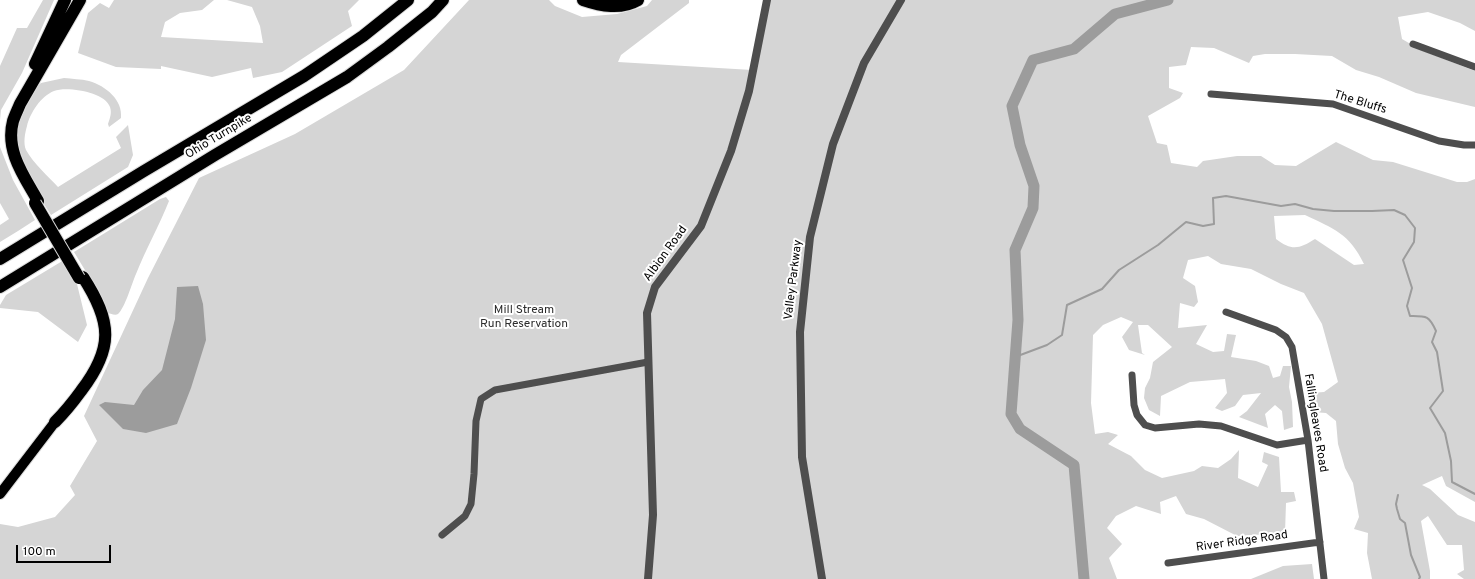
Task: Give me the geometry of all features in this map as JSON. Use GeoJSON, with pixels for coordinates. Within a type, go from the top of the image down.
{"type":"FeatureCollection","features":[{"type":"Feature","properties":{"kind":"highway"},"geometry":{"type":"LineString","coordinates":[[55,422],[64,413],[93,376],[103,356],[106,342],[104,323],[99,305],[15,169],[9,155],[6,141],[6,129],[11,113],[65,0]]}},
{"type":"Feature","properties":{"kind":"highway"},"geometry":{"type":"LineString","coordinates":[[36,202],[12,149],[11,135],[13,120],[20,104],[80,0]]}},
{"type":"Feature","properties":{"kind":"highway"},"geometry":{"type":"LineString","coordinates":[[363,36],[394,0]]}},
{"type":"Feature","properties":{"kind":"highway","name":"Ohio Turnpike"},"geometry":{"type":"LineString","coordinates":[[0,259],[304,76],[363,36],[408,0]]}},
{"type":"Feature","properties":{"kind":"highway","name":"Ohio Turnpike"},"geometry":{"type":"LineString","coordinates":[[0,287],[215,155],[347,77],[388,47],[432,12],[444,0]]}},
{"type":"Feature","properties":{"kind":"highway"},"geometry":{"type":"LineString","coordinates":[[432,12],[449,0]]}},
{"type":"Feature","properties":{"kind":"highway"},"geometry":{"type":"LineString","coordinates":[[583,0],[600,5],[617,6],[634,3],[638,0]]}},
{"type":"Feature","properties":{"kind":"main road"},"geometry":{"type":"LineString","coordinates":[[0,494],[55,422]]}},
{"type":"Feature","properties":{"kind":"street","name":"Albion Road"},"geometry":{"type":"LineString","coordinates":[[648,579],[653,515],[647,313],[655,287],[701,226],[732,151],[749,91],[766,0]]}},
{"type":"Feature","properties":{"kind":"street","name":"Valley Parkway"},"geometry":{"type":"LineString","coordinates":[[822,579],[802,457],[800,332],[810,237],[832,144],[864,63],[901,0]]}},
{"type":"Feature","properties":{"kind":"street"},"geometry":{"type":"LineString","coordinates":[[1413,44],[1475,67]]}},
{"type":"Feature","properties":{"kind":"street","name":"The Bluffs"},"geometry":{"type":"LineString","coordinates":[[1211,94],[1332,104],[1439,141],[1464,145],[1475,145]]}},
{"type":"Feature","properties":{"kind":"street","name":"Fallingleaves Road"},"geometry":{"type":"LineString","coordinates":[[1226,312],[1276,330],[1286,337],[1292,347],[1308,440],[1324,579]]}},
{"type":"Feature","properties":{"kind":"street"},"geometry":{"type":"LineString","coordinates":[[442,534],[465,516],[471,504],[476,421],[481,400],[495,390],[648,362]]}},
{"type":"Feature","properties":{"kind":"street"},"geometry":{"type":"LineString","coordinates":[[1132,376],[1134,405],[1137,415],[1145,425],[1155,428],[1199,424],[1221,426],[1277,445],[1308,440]]}},
{"type":"Feature","properties":{"kind":"street","name":"River Ridge Road"},"geometry":{"type":"LineString","coordinates":[[1168,563],[1320,542]]}},
{"type":"Feature","properties":{"kind":"green space"},"geometry":{"type":"Polygon","coordinates":[[[43,0],[54,0],[22,73],[1,110],[0,120],[0,66],[17,28],[27,28],[43,0]]]}},
{"type":"Feature","properties":{"kind":"green space"},"geometry":{"type":"Polygon","coordinates":[[[114,0],[214,0],[202,10],[180,13],[165,22],[161,37],[263,43],[260,26],[252,7],[227,0],[359,0],[348,11],[352,26],[282,72],[253,78],[251,68],[212,77],[161,66],[161,69],[116,67],[78,53],[88,13],[100,3],[109,8],[114,0]]]}},
{"type":"Feature","properties":{"kind":"green space","name":"Mill Stream Run Reservation"},"geometry":{"type":"Polygon","coordinates":[[[469,0],[549,0],[555,6],[582,17],[617,14],[647,6],[652,0],[689,0],[689,3],[621,55],[618,62],[752,70],[766,0],[1475,0],[1475,31],[1460,23],[1428,12],[1398,17],[1402,39],[1421,50],[1475,71],[1475,107],[1416,93],[1379,77],[1356,70],[1332,56],[1265,54],[1253,56],[1249,63],[1214,48],[1191,47],[1186,65],[1169,67],[1169,88],[1183,93],[1180,98],[1148,116],[1157,143],[1167,145],[1171,163],[1197,167],[1203,161],[1237,156],[1261,156],[1275,165],[1296,166],[1336,142],[1373,160],[1393,162],[1457,182],[1467,182],[1475,179],[1475,502],[1446,486],[1442,476],[1422,485],[1430,489],[1458,515],[1475,522],[1475,579],[1464,579],[1457,574],[1464,570],[1462,545],[1447,545],[1428,516],[1421,521],[1430,571],[1430,579],[1372,579],[1367,553],[1368,533],[1354,529],[1359,517],[1353,483],[1345,468],[1338,444],[1336,421],[1326,413],[1313,412],[1311,393],[1324,392],[1338,382],[1322,324],[1304,293],[1281,284],[1251,269],[1221,264],[1208,256],[1188,260],[1183,278],[1195,286],[1198,302],[1194,307],[1180,303],[1178,328],[1207,325],[1196,344],[1213,352],[1224,351],[1227,334],[1236,335],[1231,357],[1256,361],[1269,366],[1273,378],[1280,376],[1283,366],[1291,366],[1289,387],[1292,402],[1293,427],[1284,430],[1282,411],[1275,405],[1265,414],[1268,428],[1239,417],[1247,411],[1261,393],[1243,395],[1235,406],[1222,411],[1215,408],[1227,393],[1225,379],[1190,382],[1161,396],[1160,416],[1149,410],[1144,398],[1145,388],[1150,378],[1153,362],[1172,347],[1148,325],[1138,325],[1142,353],[1145,355],[1129,350],[1122,337],[1133,322],[1121,317],[1103,325],[1093,335],[1091,403],[1095,434],[1108,432],[1118,435],[1108,444],[1131,456],[1145,470],[1162,478],[1194,471],[1202,466],[1218,468],[1231,459],[1239,450],[1238,478],[1258,487],[1268,465],[1262,462],[1264,452],[1279,457],[1281,492],[1294,492],[1296,501],[1286,503],[1285,533],[1237,536],[1204,519],[1186,514],[1176,496],[1160,502],[1161,514],[1136,506],[1116,516],[1107,528],[1122,544],[1109,558],[1117,579],[0,579],[0,524],[18,527],[55,517],[75,495],[70,486],[97,441],[84,416],[148,278],[199,178],[295,134],[404,70],[469,0]],[[1305,215],[1274,216],[1276,239],[1291,247],[1300,247],[1315,239],[1354,265],[1364,264],[1353,245],[1340,233],[1305,215]]]}},
{"type":"Feature","properties":{"kind":"green space"},"geometry":{"type":"Polygon","coordinates":[[[64,78],[89,81],[107,90],[119,105],[121,118],[109,127],[108,124],[111,109],[107,102],[94,94],[68,89],[49,93],[33,111],[28,121],[25,135],[26,150],[37,165],[58,187],[121,148],[116,137],[128,125],[133,155],[128,167],[51,215],[33,187],[18,158],[15,120],[34,89],[41,83],[64,78]]]}},
{"type":"Feature","properties":{"kind":"green space"},"geometry":{"type":"Polygon","coordinates":[[[0,147],[13,180],[35,220],[0,242],[0,225],[9,219],[0,203],[0,147]]]}},
{"type":"Feature","properties":{"kind":"green space"},"geometry":{"type":"Polygon","coordinates":[[[166,197],[169,201],[134,278],[121,311],[117,315],[106,313],[94,285],[74,252],[160,199],[166,197]]]}},
{"type":"Feature","properties":{"kind":"green space"},"geometry":{"type":"Polygon","coordinates":[[[64,260],[76,280],[87,325],[78,342],[38,312],[0,308],[0,305],[6,295],[64,260]]]}},
{"type":"Feature","properties":{"kind":"green space"},"geometry":{"type":"Polygon","coordinates":[[[1312,564],[1314,579],[1251,579],[1283,566],[1312,564]]]}},
{"type":"Feature","properties":{"kind":"shaded area"},"geometry":{"type":"Polygon","coordinates":[[[198,286],[203,304],[206,340],[191,388],[177,424],[146,433],[123,429],[99,405],[105,402],[134,405],[143,390],[162,370],[175,319],[177,287],[198,286]]]}},
{"type":"Feature","properties":{"kind":"waterway"},"geometry":{"type":"LineString","coordinates":[[1084,579],[1074,465],[1020,429],[1011,414],[1018,320],[1015,250],[1033,208],[1034,186],[1020,145],[1012,106],[1033,60],[1074,49],[1115,14],[1168,0]]}},
{"type":"Feature","properties":{"kind":"waterway"},"geometry":{"type":"LineString","coordinates":[[1015,357],[1047,345],[1062,335],[1067,305],[1102,289],[1119,270],[1158,245],[1186,222],[1203,226],[1214,224],[1213,198],[1226,196],[1281,206],[1295,204],[1313,209],[1334,211],[1394,210],[1405,215],[1415,228],[1414,242],[1403,260],[1412,288],[1407,306],[1410,316],[1420,316],[1429,319],[1436,331],[1432,342],[1437,352],[1443,391],[1430,408],[1445,433],[1451,461],[1452,482],[1475,494]]}},
{"type":"Feature","properties":{"kind":"waterway"},"geometry":{"type":"LineString","coordinates":[[1398,495],[1396,504],[1397,509],[1400,519],[1405,523],[1411,555],[1420,577],[1419,579]]}}]}
